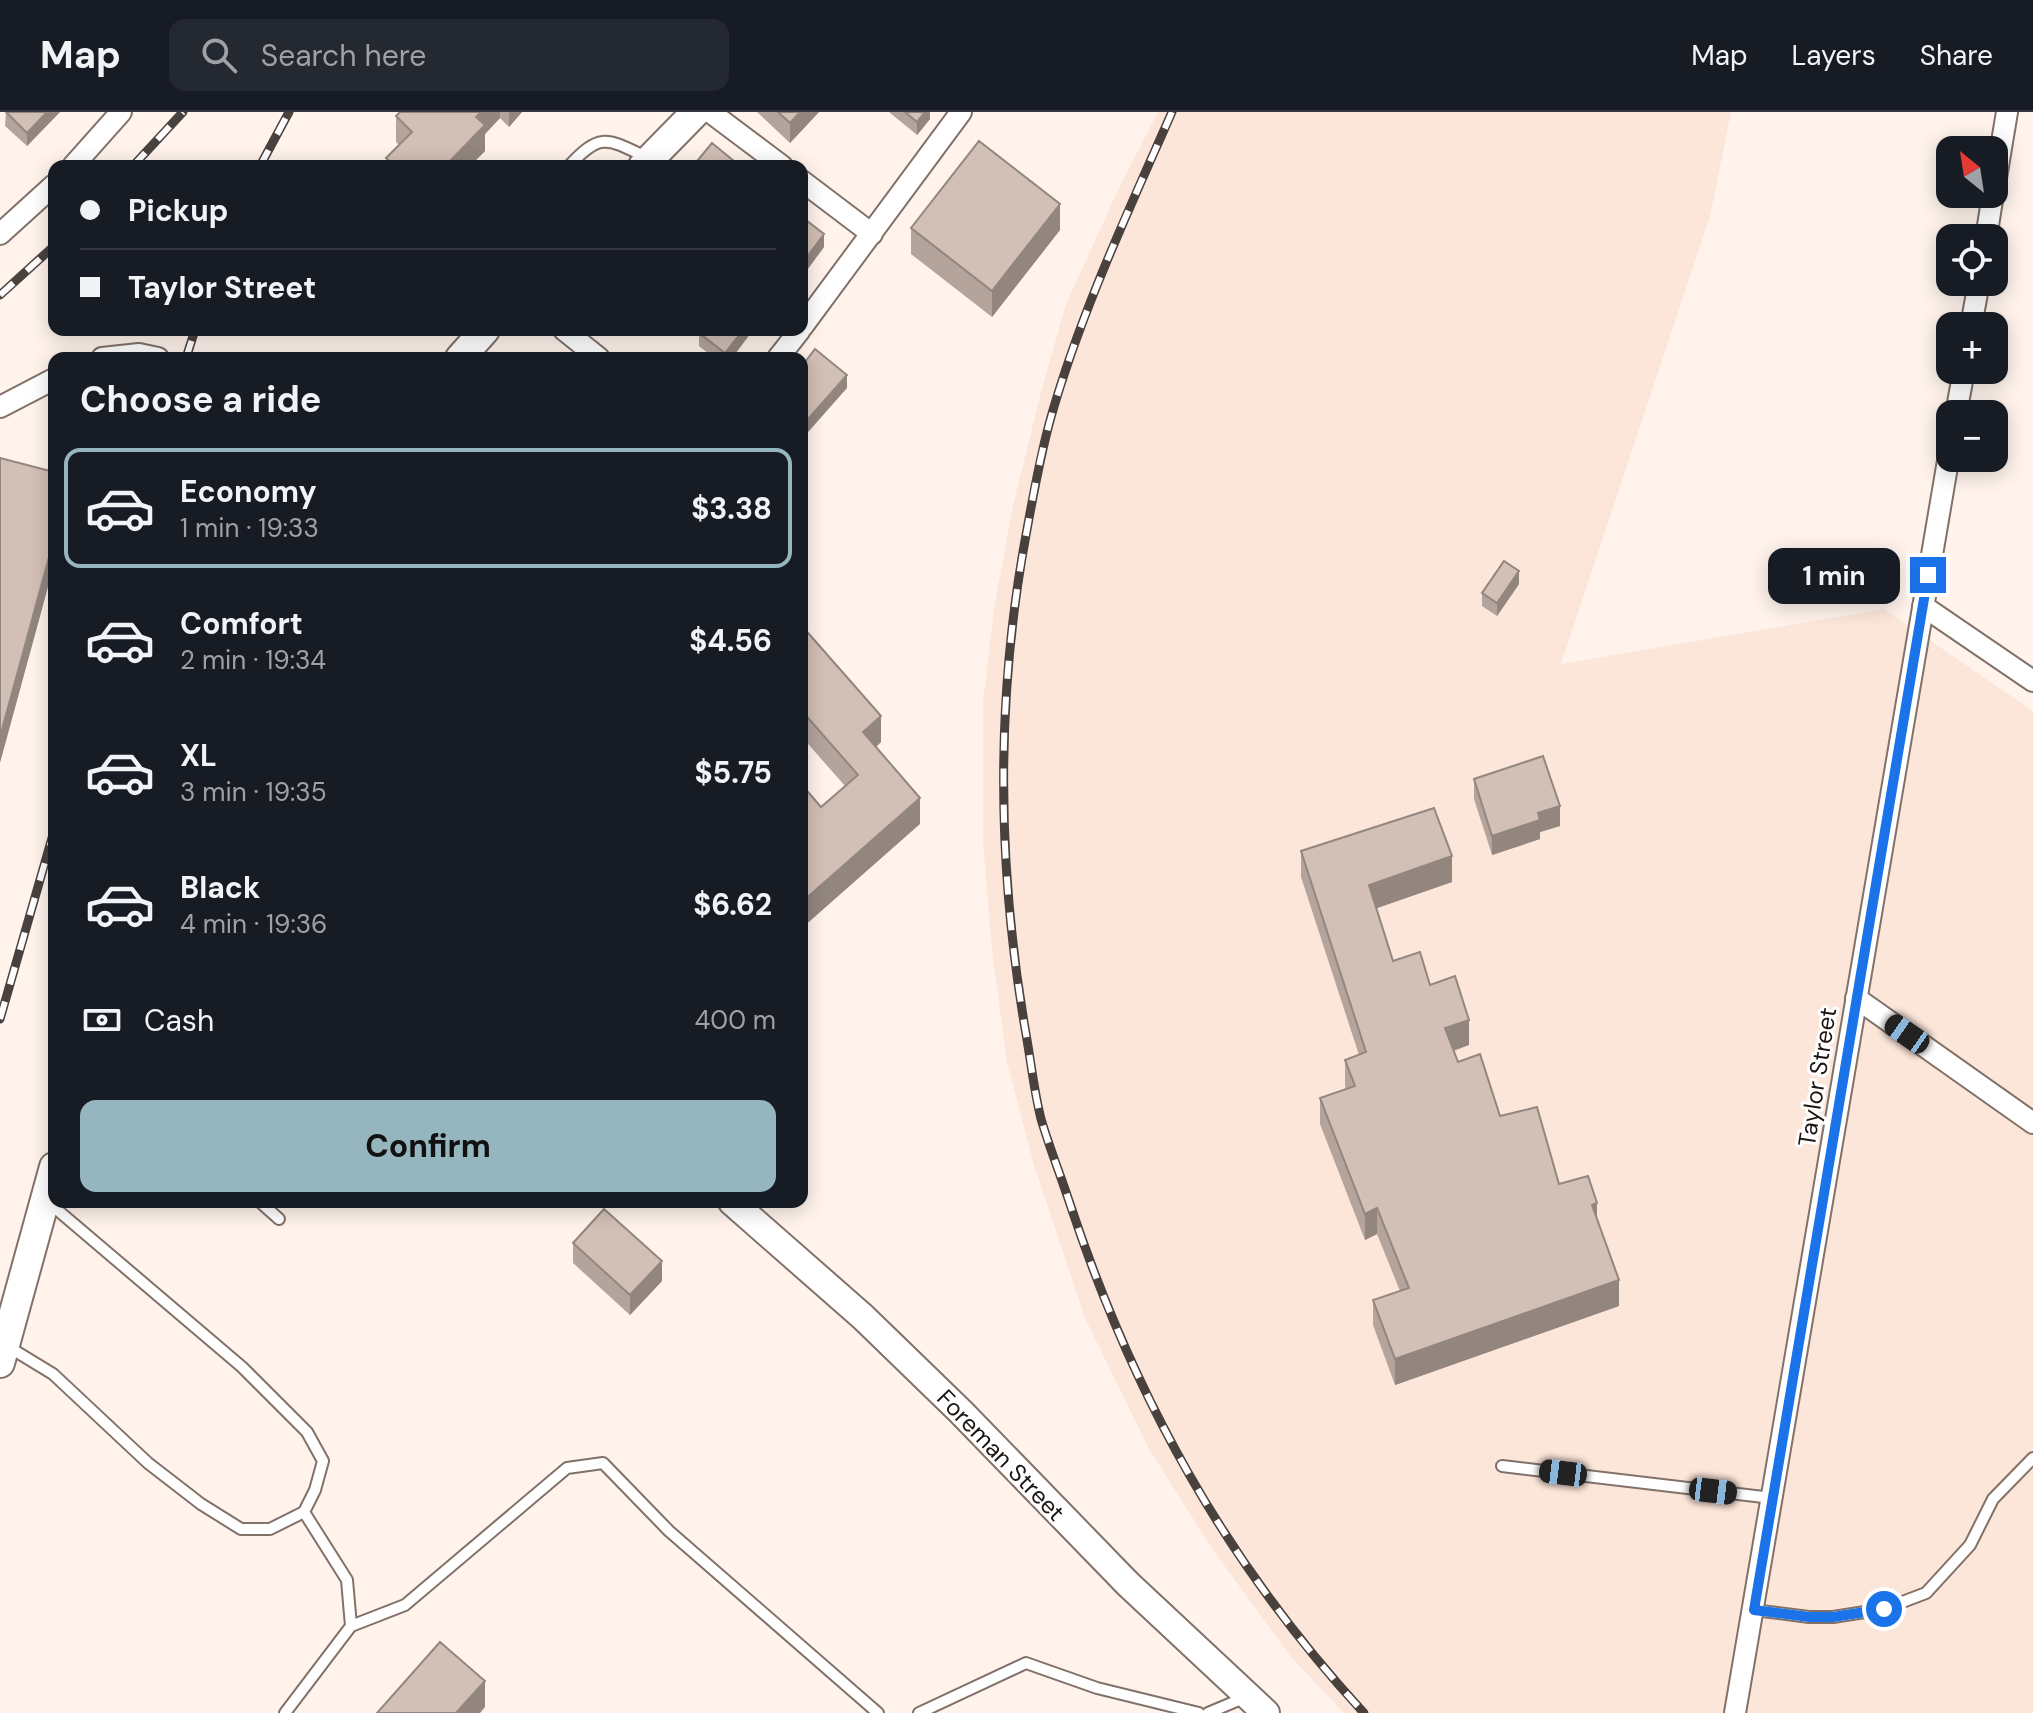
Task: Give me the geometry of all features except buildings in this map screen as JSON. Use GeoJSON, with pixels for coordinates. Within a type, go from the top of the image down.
{"type":"FeatureCollection","features":[{"type":"Feature","properties":{"kind":"main road"},"geometry":{"type":"LineString","coordinates":[[648,160],[696,112]]}},
{"type":"Feature","properties":{"kind":"main road"},"geometry":{"type":"LineString","coordinates":[[465,352],[480,336]]}},
{"type":"Feature","properties":{"kind":"main road"},"geometry":{"type":"LineString","coordinates":[[2,1354],[48,1188]]}},
{"type":"Feature","properties":{"kind":"street"},"geometry":{"type":"LineString","coordinates":[[78,160],[121,112]]}},
{"type":"Feature","properties":{"kind":"street"},"geometry":{"type":"LineString","coordinates":[[710,112],[774,160]]}},
{"type":"Feature","properties":{"kind":"street"},"geometry":{"type":"LineString","coordinates":[[808,319],[961,112]]}},
{"type":"Feature","properties":{"kind":"street"},"geometry":{"type":"LineString","coordinates":[[2003,136],[2007,112]]}},
{"type":"Feature","properties":{"kind":"street"},"geometry":{"type":"LineString","coordinates":[[808,186],[872,234]]}},
{"type":"Feature","properties":{"kind":"street"},"geometry":{"type":"LineString","coordinates":[[0,234],[48,190]]}},
{"type":"Feature","properties":{"kind":"street"},"geometry":{"type":"LineString","coordinates":[[572,336],[592,352]]}},
{"type":"Feature","properties":{"kind":"street"},"geometry":{"type":"LineString","coordinates":[[783,352],[795,336]]}},
{"type":"Feature","properties":{"kind":"street"},"geometry":{"type":"LineString","coordinates":[[0,407],[48,382]]}},
{"type":"Feature","properties":{"kind":"street","name":"Taylor Street"},"geometry":{"type":"LineString","coordinates":[[1735,1713],[1774,1499],[1946,472]]}},
{"type":"Feature","properties":{"kind":"street"},"geometry":{"type":"LineString","coordinates":[[1923,606],[2033,681]]}},
{"type":"Feature","properties":{"kind":"street"},"geometry":{"type":"LineString","coordinates":[[1856,998],[2033,1123]]}},
{"type":"Feature","properties":{"kind":"street","name":"Foreman Street"},"geometry":{"type":"LineString","coordinates":[[739,1208],[874,1328],[961,1412],[1086,1543],[1259,1708]]}},
{"type":"Feature","properties":{"kind":"lane"},"geometry":{"type":"LineString","coordinates":[[574,160],[589,144],[614,141],[643,160]]}},
{"type":"Feature","properties":{"kind":"lane"},"geometry":{"type":"LineString","coordinates":[[2,1354],[53,1374],[148,1463],[201,1504],[241,1529],[270,1529],[304,1512],[315,1490],[323,1461],[307,1432],[242,1367],[56,1208]]}},
{"type":"Feature","properties":{"kind":"lane"},"geometry":{"type":"LineString","coordinates":[[267,1208],[279,1219]]}},
{"type":"Feature","properties":{"kind":"lane"},"geometry":{"type":"LineString","coordinates":[[1754,1610],[1833,1617],[1884,1609],[1926,1593],[1970,1545],[1993,1499],[2033,1458]]}},
{"type":"Feature","properties":{"kind":"lane"},"geometry":{"type":"LineString","coordinates":[[285,1713],[351,1626],[405,1605],[567,1468],[603,1463],[669,1531],[878,1713]]}},
{"type":"Feature","properties":{"kind":"lane"},"geometry":{"type":"LineString","coordinates":[[1502,1466],[1774,1499]]}},
{"type":"Feature","properties":{"kind":"lane"},"geometry":{"type":"LineString","coordinates":[[304,1512],[347,1580],[351,1626]]}},
{"type":"Feature","properties":{"kind":"lane"},"geometry":{"type":"LineString","coordinates":[[919,1713],[1026,1663],[1097,1688],[1199,1713]]}},
{"type":"Feature","properties":{"kind":"lane"},"geometry":{"type":"LineString","coordinates":[[1208,1713],[1259,1708]]}},
{"type":"Feature","properties":{"kind":"shaded area"},"geometry":{"type":"Polygon","coordinates":[[[1158,112],[1731,112],[1710,216],[1561,664],[1884,609],[2033,711],[2033,1713],[1344,1713],[1291,1657],[1213,1550],[1149,1449],[1085,1318],[1033,1162],[1007,1062],[992,951],[983,841],[983,703],[994,609],[1013,505],[1066,304],[1158,112]]]}},
{"type":"Feature","properties":{"kind":"railway"},"geometry":{"type":"LineString","coordinates":[[139,160],[183,112]]}},
{"type":"Feature","properties":{"kind":"railway"},"geometry":{"type":"LineString","coordinates":[[263,160],[289,112]]}},
{"type":"Feature","properties":{"kind":"railway"},"geometry":{"type":"LineString","coordinates":[[1172,112],[1076,339],[1047,432],[1029,520],[1016,598],[1005,722],[1005,847],[1016,971],[1034,1087],[1044,1129],[1094,1273],[1123,1342],[1188,1473],[1226,1536],[1268,1597],[1364,1713]]}},
{"type":"Feature","properties":{"kind":"railway"},"geometry":{"type":"LineString","coordinates":[[0,295],[48,251]]}},
{"type":"Feature","properties":{"kind":"railway"},"geometry":{"type":"LineString","coordinates":[[188,352],[193,336]]}},
{"type":"Feature","properties":{"kind":"railway"},"geometry":{"type":"LineString","coordinates":[[0,1019],[48,852]]}},
{"type":"Feature","properties":{"kind":"route"},"geometry":{"type":"LineString","coordinates":[[1884,1609],[1833,1617],[1754,1610],[1928,575]]}}]}
